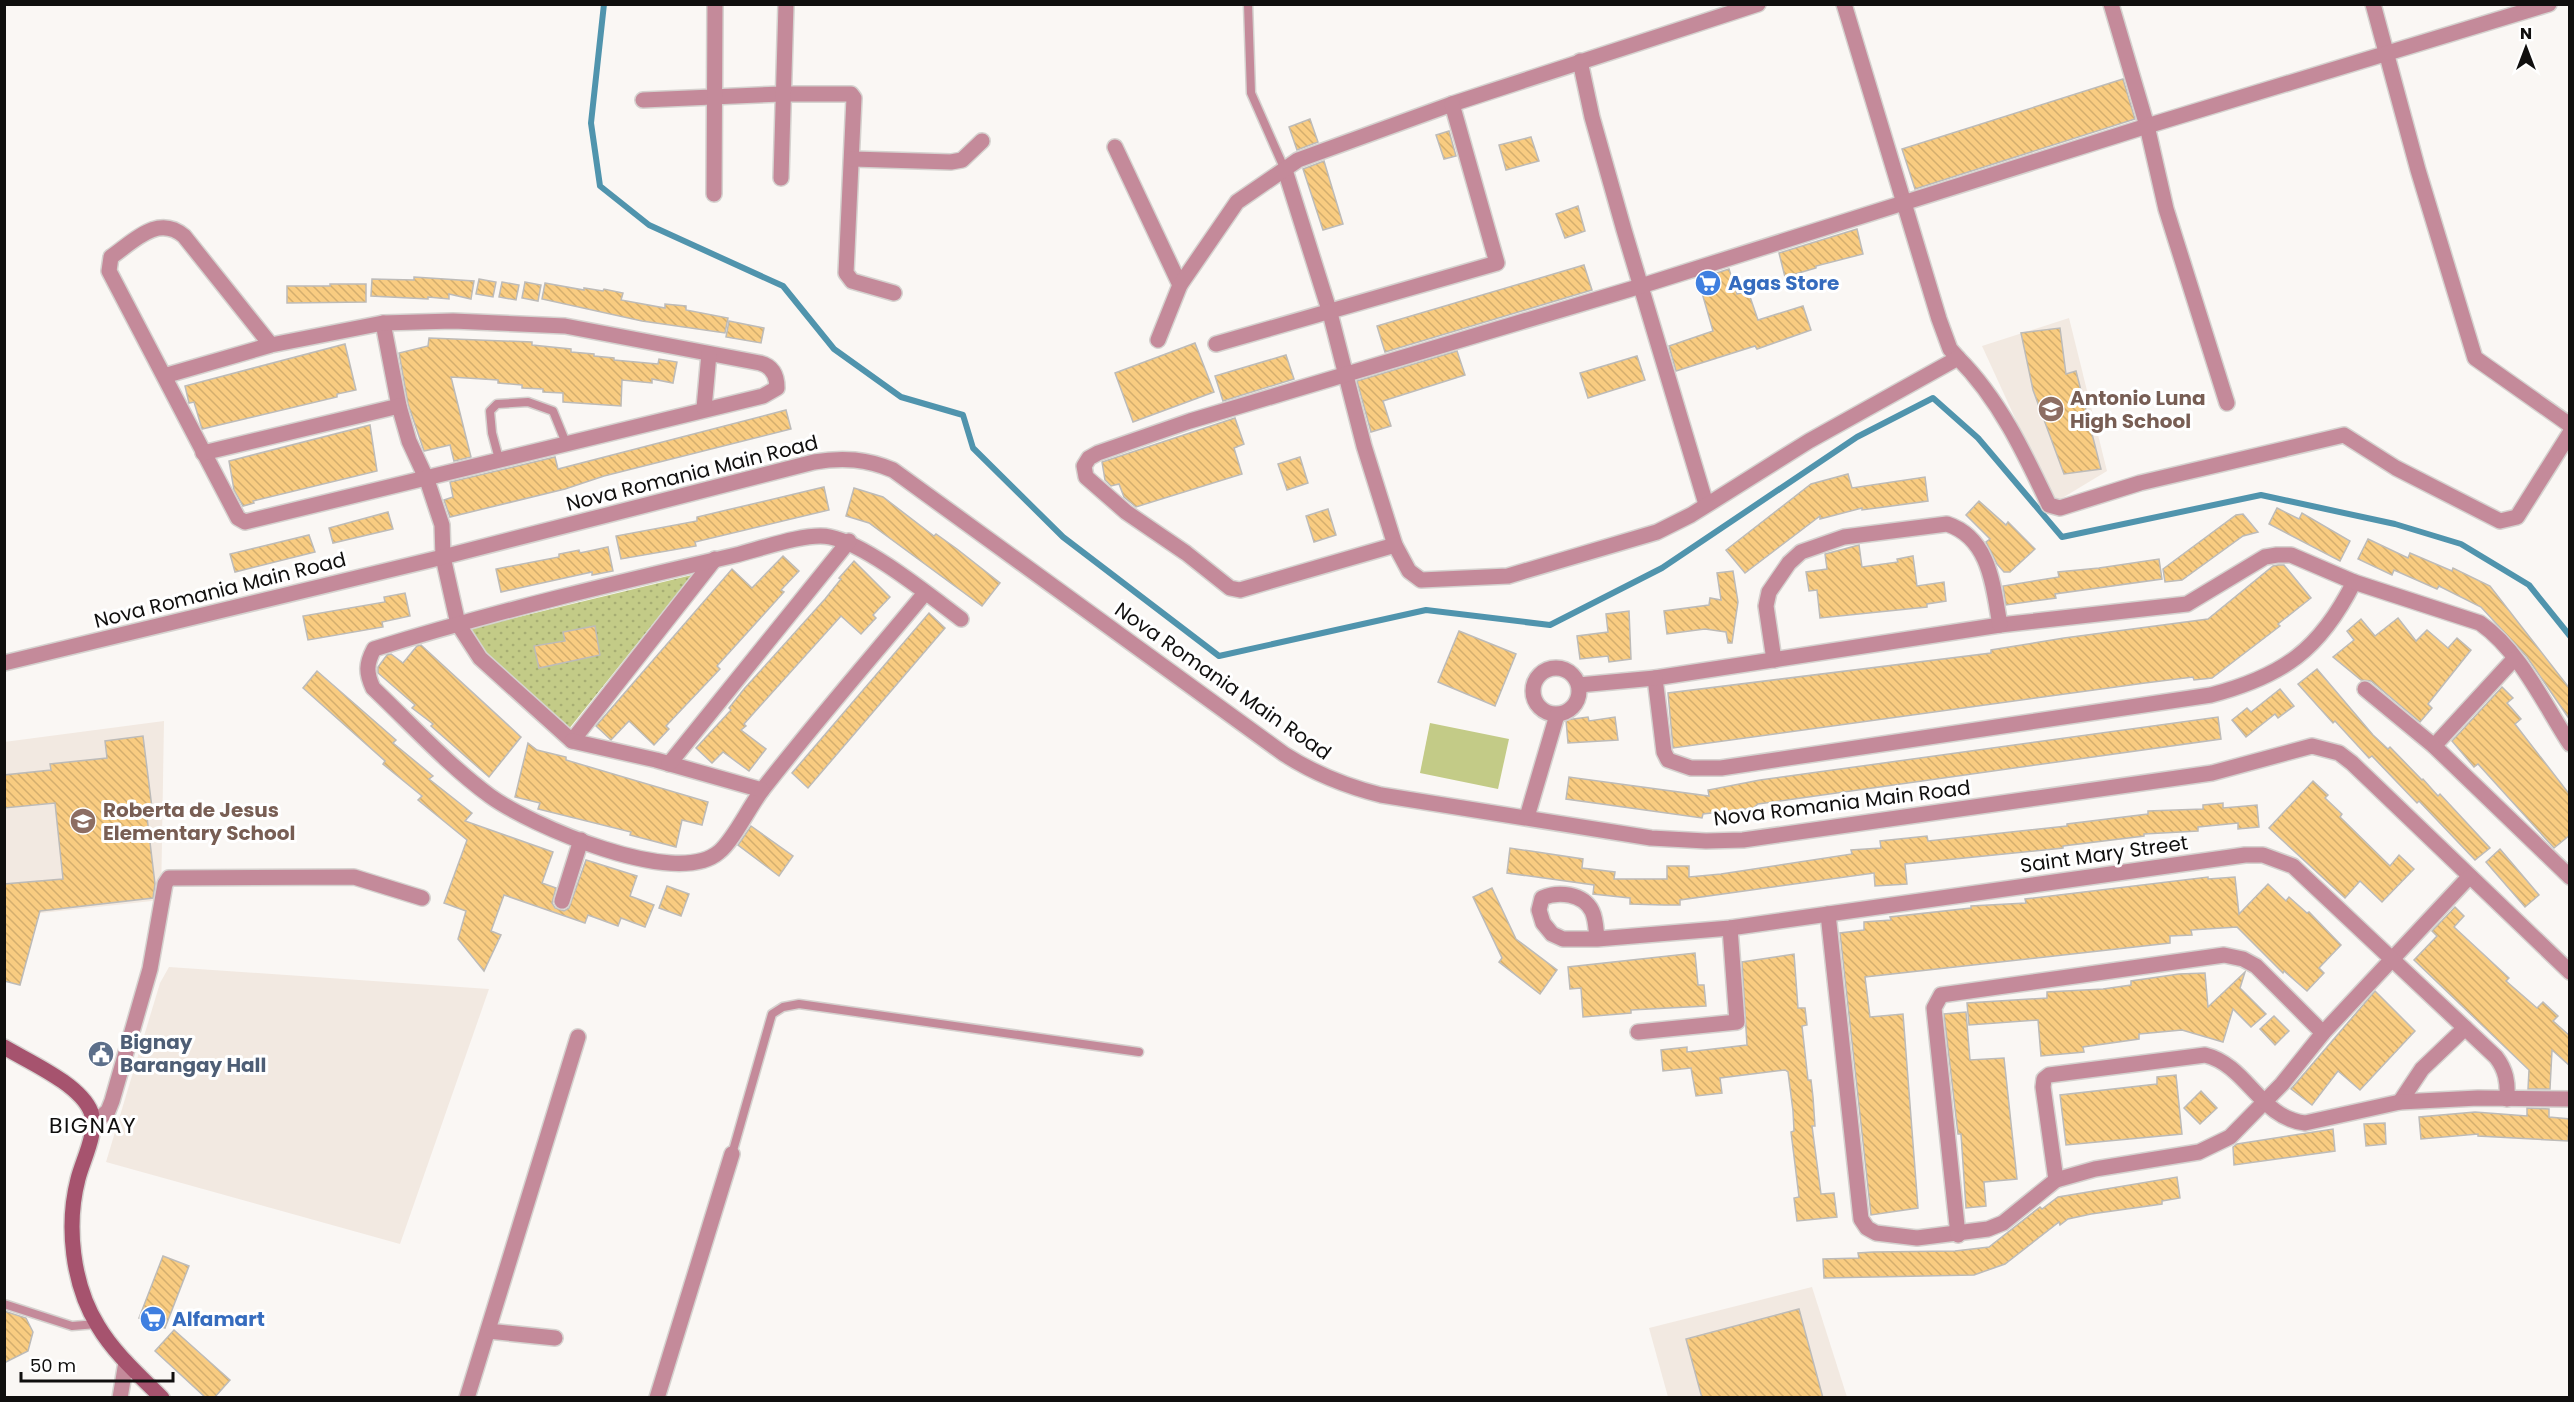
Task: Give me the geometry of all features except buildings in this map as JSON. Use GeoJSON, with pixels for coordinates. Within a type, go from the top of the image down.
{"type":"FeatureCollection","features":[{"type":"Feature","properties":{"kind":"main road"},"geometry":{"type":"LineString","coordinates":[[4,1047],[74,1090],[84,1100],[91,1113],[93,1124],[72,1207],[76,1265],[84,1296],[97,1324],[126,1362],[162,1398]]}},
{"type":"Feature","properties":{"kind":"street"},"geometry":{"type":"LineString","coordinates":[[714,194],[715,4]]}},
{"type":"Feature","properties":{"kind":"street"},"geometry":{"type":"LineString","coordinates":[[781,178],[786,4]]}},
{"type":"Feature","properties":{"kind":"street"},"geometry":{"type":"LineString","coordinates":[[1158,340],[1180,285],[1237,202],[1298,160],[1452,104],[1758,4]]}},
{"type":"Feature","properties":{"kind":"street"},"geometry":{"type":"LineString","coordinates":[[1844,4],[1902,202],[1946,340],[1958,358],[1981,381],[2003,414],[2049,505],[2060,508],[2140,483],[2344,435],[2396,468],[2500,521],[2508,521],[2517,517],[2570,433]]}},
{"type":"Feature","properties":{"kind":"street"},"geometry":{"type":"LineString","coordinates":[[2111,4],[2146,126],[2166,209],[2227,403]]}},
{"type":"Feature","properties":{"kind":"street"},"geometry":{"type":"LineString","coordinates":[[2373,4],[2421,180],[2475,358],[2570,425]]}},
{"type":"Feature","properties":{"kind":"street"},"geometry":{"type":"LineString","coordinates":[[1395,545],[1240,590],[1230,588],[1186,553],[1126,512],[1086,477],[1084,466],[1089,458],[1098,453],[1190,421],[1641,286],[2146,126],[2549,4]]}},
{"type":"Feature","properties":{"kind":"street"},"geometry":{"type":"LineString","coordinates":[[1581,61],[1593,117],[1641,286],[1707,504]]}},
{"type":"Feature","properties":{"kind":"street"},"geometry":{"type":"LineString","coordinates":[[643,100],[782,94],[851,94],[854,98],[853,159],[846,273],[852,280],[894,292]]}},
{"type":"Feature","properties":{"kind":"street"},"geometry":{"type":"LineString","coordinates":[[1216,344],[1497,263],[1452,104]]}},
{"type":"Feature","properties":{"kind":"street"},"geometry":{"type":"LineString","coordinates":[[853,159],[951,162],[962,160],[982,141]]}},
{"type":"Feature","properties":{"kind":"street"},"geometry":{"type":"LineString","coordinates":[[1115,147],[1180,285]]}},
{"type":"Feature","properties":{"kind":"street"},"geometry":{"type":"LineString","coordinates":[[1285,170],[1330,313],[1345,376],[1395,545],[1409,571],[1421,580],[1508,576],[1658,532],[1809,441],[1958,358]]}},
{"type":"Feature","properties":{"kind":"street"},"geometry":{"type":"LineString","coordinates":[[164,376],[272,345],[383,323],[453,321],[565,326],[766,365],[776,375],[777,388],[764,396],[704,408],[499,459],[427,480],[246,522],[238,518],[109,271],[108,264],[111,256],[156,227],[174,228],[184,236],[272,345]]}},
{"type":"Feature","properties":{"kind":"street"},"geometry":{"type":"LineString","coordinates":[[383,323],[399,406],[415,460],[427,480],[442,525],[443,557],[458,624],[480,658],[572,741],[669,764],[762,790]]}},
{"type":"Feature","properties":{"kind":"street"},"geometry":{"type":"LineString","coordinates":[[704,408],[709,354]]}},
{"type":"Feature","properties":{"kind":"street"},"geometry":{"type":"LineString","coordinates":[[203,453],[399,406]]}},
{"type":"Feature","properties":{"kind":"street","name":"Nova Romania Main Road"},"geometry":{"type":"LineString","coordinates":[[4,663],[443,557],[814,462],[836,459],[876,463],[893,470],[1274,747],[1314,772],[1345,786],[1381,795],[1651,838],[1706,842],[1743,840],[2212,773],[2312,746],[2339,753],[2352,763],[2570,972]]}},
{"type":"Feature","properties":{"kind":"street"},"geometry":{"type":"LineString","coordinates":[[1774,660],[1766,606],[1769,592],[1789,563],[1801,552],[1844,537],[1947,524],[1962,529],[1973,538],[1989,568],[2000,625]]}},
{"type":"Feature","properties":{"kind":"street"},"geometry":{"type":"LineString","coordinates":[[925,592],[762,790],[719,852],[702,861],[685,865],[645,860],[532,822],[476,785],[374,688],[367,675],[367,661],[374,649],[458,624],[715,560],[826,536],[849,541],[925,592],[961,619]]}},
{"type":"Feature","properties":{"kind":"street"},"geometry":{"type":"LineString","coordinates":[[669,764],[849,541]]}},
{"type":"Feature","properties":{"kind":"street"},"geometry":{"type":"LineString","coordinates":[[1579,685],[1656,678],[2000,625],[2187,604],[2265,557],[2291,555],[2354,582],[2480,623],[2492,632],[2514,659],[2570,744]]}},
{"type":"Feature","properties":{"kind":"street"},"geometry":{"type":"LineString","coordinates":[[572,741],[715,560]]}},
{"type":"Feature","properties":{"kind":"street"},"geometry":{"type":"LineString","coordinates":[[1656,678],[1664,752],[1668,760],[1691,768],[1721,768],[2211,695],[2248,685],[2284,668],[2326,630],[2354,582]]}},
{"type":"Feature","properties":{"kind":"street"},"geometry":{"type":"LineString","coordinates":[[2434,746],[2514,659]]}},
{"type":"Feature","properties":{"kind":"street"},"geometry":{"type":"LineString","coordinates":[[1552,668],[1561,668],[1570,672],[1579,685],[1578,701],[1572,709],[1557,715],[1543,710],[1534,697],[1533,689],[1539,676],[1552,668]]}},
{"type":"Feature","properties":{"kind":"street"},"geometry":{"type":"LineString","coordinates":[[2365,689],[2434,746],[2570,877]]}},
{"type":"Feature","properties":{"kind":"street"},"geometry":{"type":"LineString","coordinates":[[1527,818],[1557,715]]}},
{"type":"Feature","properties":{"kind":"street"},"geometry":{"type":"LineString","coordinates":[[562,901],[581,840]]}},
{"type":"Feature","properties":{"kind":"street","name":"Saint Mary Street"},"geometry":{"type":"LineString","coordinates":[[1597,939],[1730,928],[2245,855],[2263,855],[2293,866],[2465,1028],[2503,1066],[2507,1078],[2507,1099]]}},
{"type":"Feature","properties":{"kind":"street"},"geometry":{"type":"LineString","coordinates":[[93,1124],[108,1112],[112,1101],[150,969],[165,884],[170,878],[354,877],[422,898]]}},
{"type":"Feature","properties":{"kind":"street"},"geometry":{"type":"LineString","coordinates":[[1828,914],[1861,1219],[1867,1228],[1876,1233],[1917,1238],[1988,1229],[2003,1223],[2056,1180],[2095,1170],[2199,1152],[2230,1137],[2265,1101],[2322,1033],[2469,877]]}},
{"type":"Feature","properties":{"kind":"street"},"geometry":{"type":"LineString","coordinates":[[1638,1032],[1737,1022],[1730,928]]}},
{"type":"Feature","properties":{"kind":"street"},"geometry":{"type":"LineString","coordinates":[[1958,1234],[1934,1008],[1941,995],[2224,955],[2243,959],[2256,966],[2322,1033]]}},
{"type":"Feature","properties":{"kind":"street"},"geometry":{"type":"LineString","coordinates":[[2400,1102],[2403,1093],[2422,1069],[2465,1028]]}},
{"type":"Feature","properties":{"kind":"street"},"geometry":{"type":"LineString","coordinates":[[467,1398],[578,1037]]}},
{"type":"Feature","properties":{"kind":"street"},"geometry":{"type":"LineString","coordinates":[[2056,1180],[2043,1087],[2044,1079],[2049,1075],[2205,1055],[2223,1062],[2277,1115],[2289,1121],[2305,1123],[2400,1102],[2570,1099]]}},
{"type":"Feature","properties":{"kind":"street"},"geometry":{"type":"LineString","coordinates":[[657,1398],[732,1154]]}},
{"type":"Feature","properties":{"kind":"street"},"geometry":{"type":"LineString","coordinates":[[488,1331],[555,1338]]}},
{"type":"Feature","properties":{"kind":"street"},"geometry":{"type":"LineString","coordinates":[[120,1398],[126,1362]]}},
{"type":"Feature","properties":{"kind":"lane"},"geometry":{"type":"LineString","coordinates":[[1248,4],[1251,93],[1285,170]]}},
{"type":"Feature","properties":{"kind":"lane"},"geometry":{"type":"LineString","coordinates":[[499,459],[490,411],[497,404],[528,402],[553,411],[566,443]]}},
{"type":"Feature","properties":{"kind":"lane"},"geometry":{"type":"LineString","coordinates":[[732,1154],[772,1014],[783,1007],[798,1004],[1138,1052]]}},
{"type":"Feature","properties":{"kind":"lane"},"geometry":{"type":"LineString","coordinates":[[4,1304],[72,1326],[97,1324]]}},
{"type":"Feature","properties":{"kind":"shaded area","name":"Antonio Luna High School"},"geometry":{"type":"Polygon","coordinates":[[[2069,318],[2107,471],[2054,503],[1982,346],[2069,318]]]}},
{"type":"Feature","properties":{"kind":"shaded area","name":"Roberta de Jesus Elementary School"},"geometry":{"type":"Polygon","coordinates":[[[164,721],[161,900],[5,917],[4,742],[164,721]]]}},
{"type":"Feature","properties":{"kind":"shaded area"},"geometry":{"type":"Polygon","coordinates":[[[169,967],[489,989],[400,1244],[106,1162],[160,983],[169,967]]]}},
{"type":"Feature","properties":{"kind":"shaded area"},"geometry":{"type":"Polygon","coordinates":[[[1812,1287],[1847,1397],[1668,1397],[1649,1328],[1812,1287]]]}},
{"type":"Feature","properties":{"kind":"green space"},"geometry":{"type":"Polygon","coordinates":[[[692,575],[568,730],[475,650],[464,630],[692,575]]]}},
{"type":"Feature","properties":{"kind":"green space"},"geometry":{"type":"Polygon","coordinates":[[[1430,723],[1509,739],[1498,789],[1420,773],[1430,723]]]}},
{"type":"Feature","properties":{"kind":"waterway"},"geometry":{"type":"LineString","coordinates":[[604,4],[591,123],[600,186],[649,225],[783,286],[834,349],[901,397],[963,415],[973,448],[1063,537],[1219,656],[1426,610],[1550,625],[1662,568],[1857,437],[1933,398],[1978,438],[2062,537],[2261,495],[2395,524],[2461,544],[2529,585],[2570,636]]}},
{"type":"Feature","properties":{"kind":"place","name":"Agas Store"},"geometry":{"type":"Point","coordinates":[1708,283]}},
{"type":"Feature","properties":{"kind":"place","name":"Antonio Luna High School"},"geometry":{"type":"Point","coordinates":[2051,409]}},
{"type":"Feature","properties":{"kind":"place","name":"Roberta de Jesus Elementary School"},"geometry":{"type":"Point","coordinates":[83,821]}},
{"type":"Feature","properties":{"kind":"place","name":"Bignay Barangay Hall"},"geometry":{"type":"Point","coordinates":[101,1054]}},
{"type":"Feature","properties":{"kind":"place","name":"Alfamart"},"geometry":{"type":"Point","coordinates":[153,1319]}},
{"type":"Feature","properties":{"kind":"district","name":"BIGNAY"},"geometry":{"type":"Point","coordinates":[93,1125]}}]}
